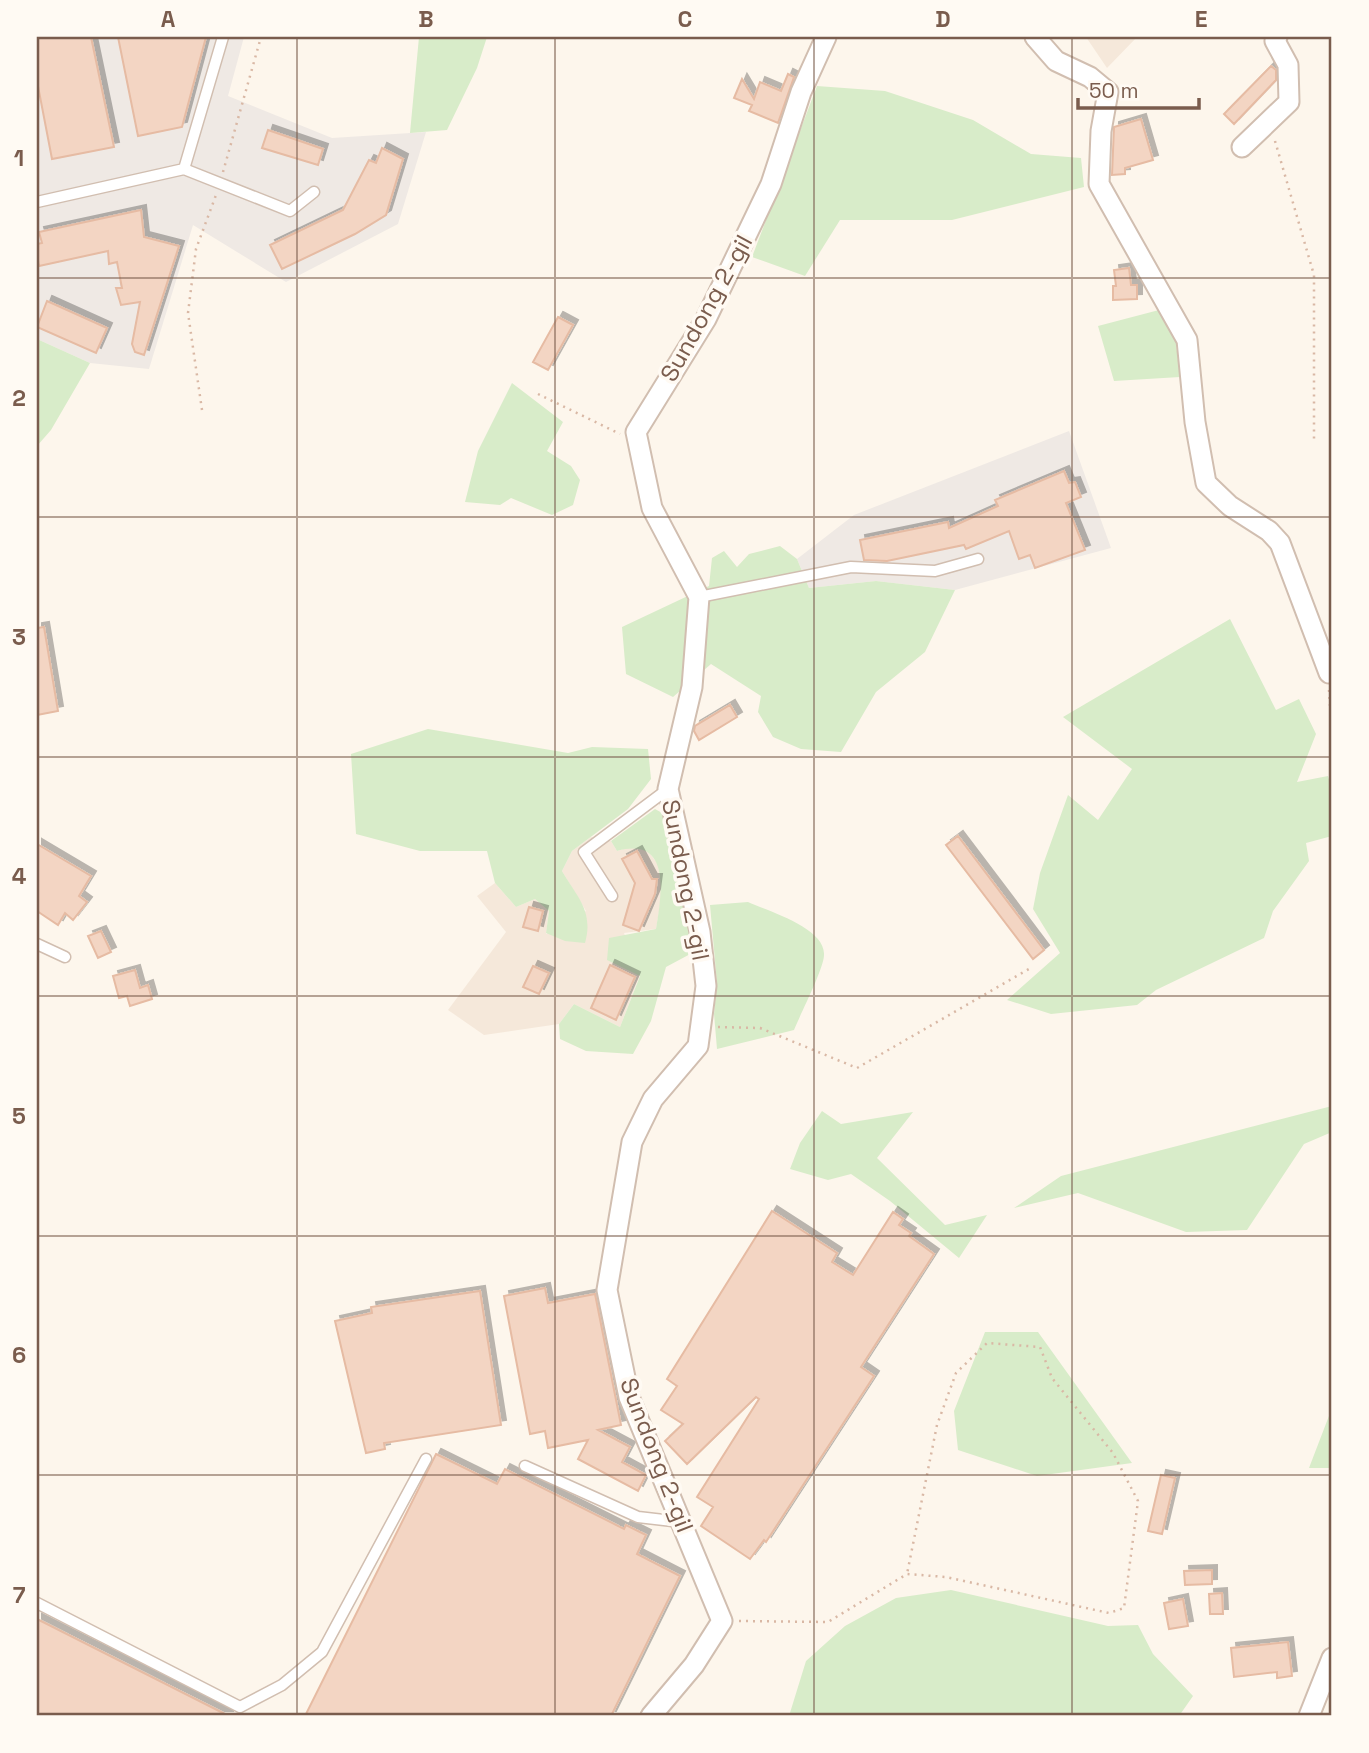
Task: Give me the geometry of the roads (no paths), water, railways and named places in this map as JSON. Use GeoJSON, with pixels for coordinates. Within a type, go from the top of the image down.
{"type":"FeatureCollection","features":[{"type":"Feature","properties":{"kind":"street","name":"Sundong 2-gil"},"geometry":{"type":"LineString","coordinates":[[651,1716],[694,1665],[722,1621],[629,1396],[607,1290],[632,1142],[653,1099],[698,1046],[706,986],[700,932],[668,789],[692,687],[699,597],[652,508],[636,432],[705,319],[771,184],[801,92],[825,37]]}},
{"type":"Feature","properties":{"kind":"street"},"geometry":{"type":"LineString","coordinates":[[1035,37],[1056,61],[1090,77],[1108,92],[1101,131],[1099,184],[1187,340],[1195,422],[1206,483],[1230,506],[1269,531],[1280,543],[1329,673]]}},
{"type":"Feature","properties":{"kind":"street"},"geometry":{"type":"LineString","coordinates":[[1242,147],[1289,102],[1288,65],[1275,41],[1277,37]]}},
{"type":"Feature","properties":{"kind":"street"},"geometry":{"type":"LineString","coordinates":[[1309,1716],[1332,1658]]}},
{"type":"Feature","properties":{"kind":"lane"},"geometry":{"type":"LineString","coordinates":[[184,169],[223,37]]}},
{"type":"Feature","properties":{"kind":"lane"},"geometry":{"type":"LineString","coordinates":[[37,202],[184,169],[290,211],[314,192]]}},
{"type":"Feature","properties":{"kind":"lane"},"geometry":{"type":"LineString","coordinates":[[699,597],[851,567],[935,571],[978,559]]}},
{"type":"Feature","properties":{"kind":"lane"},"geometry":{"type":"LineString","coordinates":[[612,896],[584,852],[668,789]]}},
{"type":"Feature","properties":{"kind":"lane"},"geometry":{"type":"LineString","coordinates":[[37,944],[65,957]]}},
{"type":"Feature","properties":{"kind":"lane"},"geometry":{"type":"LineString","coordinates":[[37,1603],[240,1707],[282,1685],[321,1652],[426,1459]]}},
{"type":"Feature","properties":{"kind":"lane"},"geometry":{"type":"LineString","coordinates":[[525,1466],[638,1517],[682,1522]]}}]}
